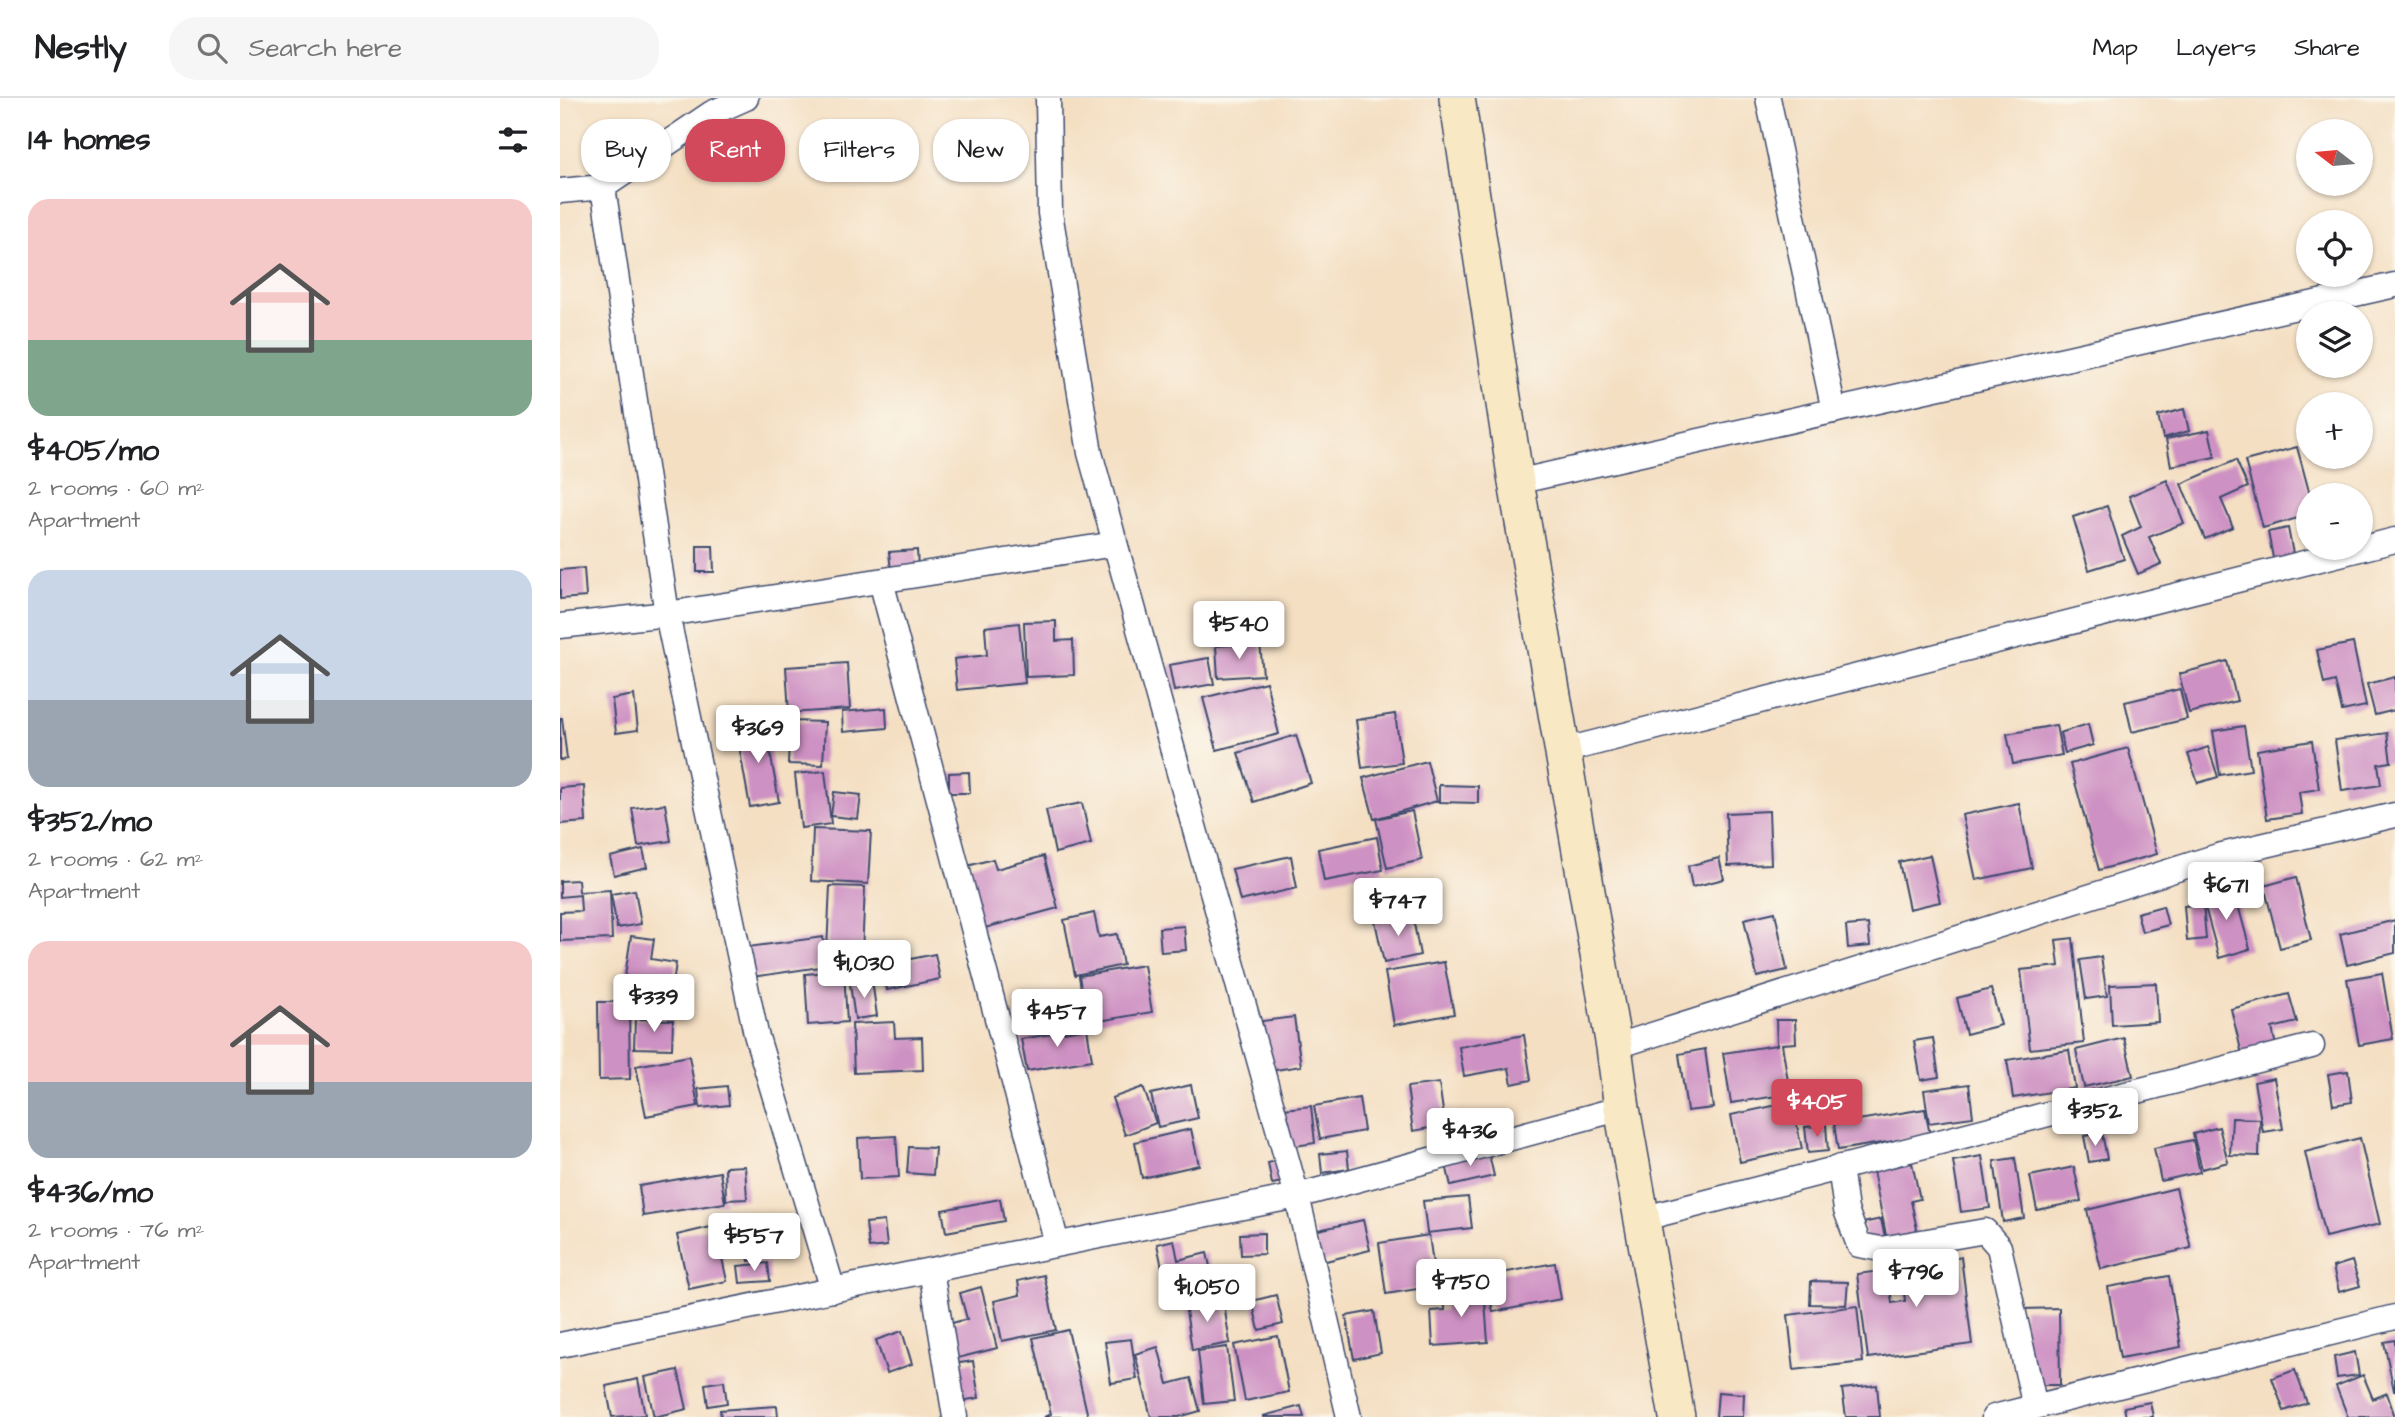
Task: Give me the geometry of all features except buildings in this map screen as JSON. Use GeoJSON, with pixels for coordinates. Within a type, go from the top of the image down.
{"type":"FeatureCollection","features":[{"type":"Feature","properties":{"kind":"main road"},"geometry":{"type":"LineString","coordinates":[[1457,98],[1516,482],[1677,1417]]}},
{"type":"Feature","properties":{"kind":"street"},"geometry":{"type":"LineString","coordinates":[[560,191],[603,187],[712,113],[746,98]]}},
{"type":"Feature","properties":{"kind":"street"},"geometry":{"type":"LineString","coordinates":[[1048,98],[1050,213],[1090,453],[1297,1196],[1349,1417]]}},
{"type":"Feature","properties":{"kind":"street"},"geometry":{"type":"LineString","coordinates":[[1768,98],[1834,411]]}},
{"type":"Feature","properties":{"kind":"street"},"geometry":{"type":"LineString","coordinates":[[603,187],[667,614],[756,1034],[834,1290]]}},
{"type":"Feature","properties":{"kind":"street"},"geometry":{"type":"LineString","coordinates":[[1516,482],[2395,285]]}},
{"type":"Feature","properties":{"kind":"street"},"geometry":{"type":"LineString","coordinates":[[1562,751],[2395,540]]}},
{"type":"Feature","properties":{"kind":"street"},"geometry":{"type":"LineString","coordinates":[[560,626],[667,614],[1115,544]]}},
{"type":"Feature","properties":{"kind":"street"},"geometry":{"type":"LineString","coordinates":[[881,581],[1057,1244]]}},
{"type":"Feature","properties":{"kind":"street"},"geometry":{"type":"LineString","coordinates":[[1614,1047],[2218,856],[2395,815]]}},
{"type":"Feature","properties":{"kind":"street"},"geometry":{"type":"LineString","coordinates":[[1641,1219],[2312,1046]]}},
{"type":"Feature","properties":{"kind":"street"},"geometry":{"type":"LineString","coordinates":[[560,1345],[1297,1196],[1622,1108]]}},
{"type":"Feature","properties":{"kind":"street"},"geometry":{"type":"LineString","coordinates":[[1840,1167],[1846,1210],[1859,1245],[1881,1250],[1985,1231],[1999,1247],[2035,1407]]}},
{"type":"Feature","properties":{"kind":"street"},"geometry":{"type":"LineString","coordinates":[[931,1270],[955,1417]]}},
{"type":"Feature","properties":{"kind":"street"},"geometry":{"type":"LineString","coordinates":[[1994,1417],[2395,1317]]}}]}
